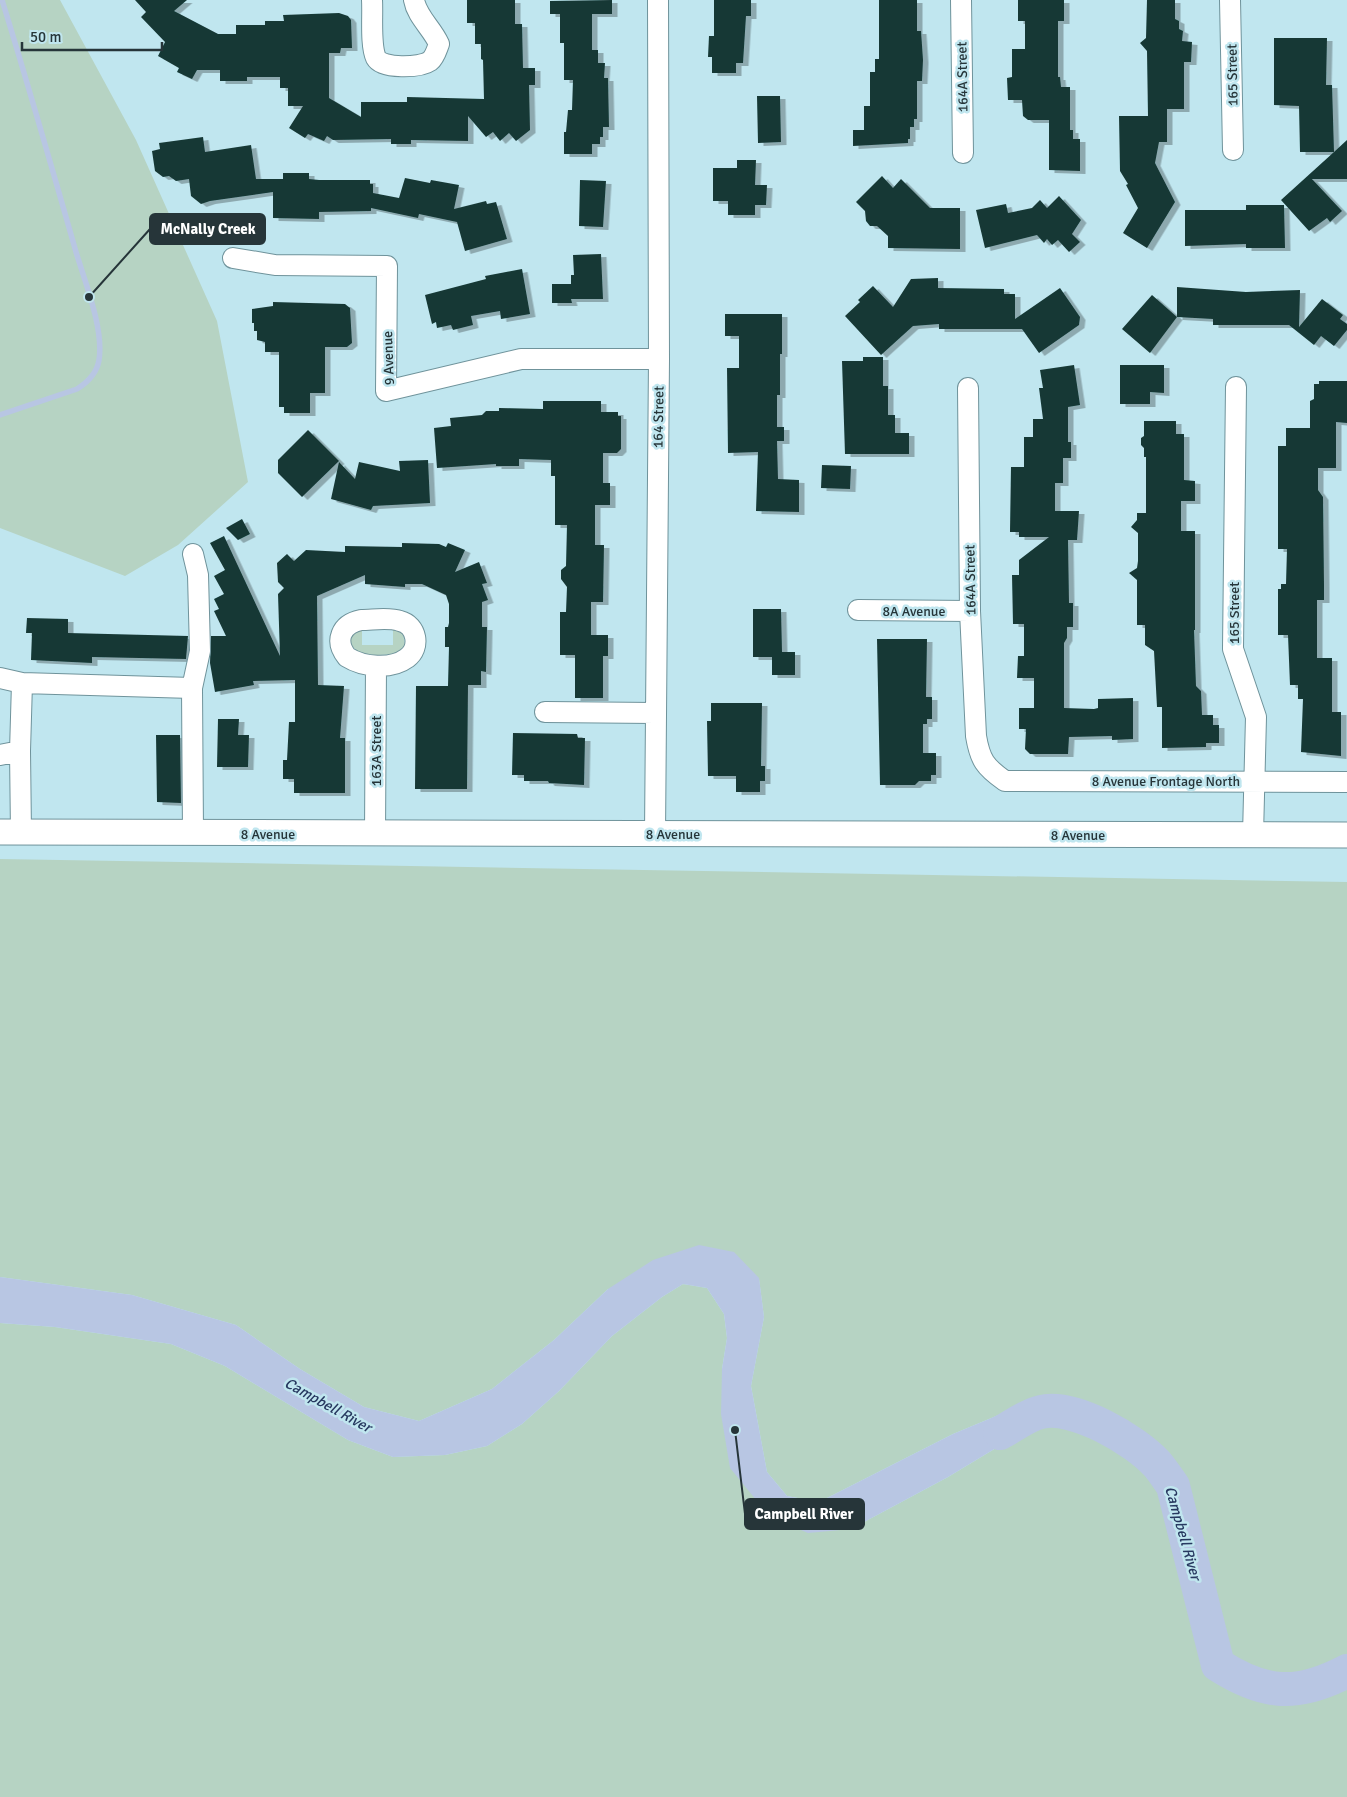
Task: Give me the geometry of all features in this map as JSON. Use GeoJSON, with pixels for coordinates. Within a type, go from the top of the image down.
{"type":"FeatureCollection","features":[{"type":"Feature","properties":{"kind":"main road","name":"8 Avenue"},"geometry":{"type":"LineString","coordinates":[[10,833],[1347,835]]}},
{"type":"Feature","properties":{"kind":"street"},"geometry":{"type":"LineString","coordinates":[[372,0],[374,52],[378,61],[386,66],[422,65],[431,60],[439,44],[433,30],[416,10],[414,0]]}},
{"type":"Feature","properties":{"kind":"street","name":"164 Street"},"geometry":{"type":"LineString","coordinates":[[655,834],[659,359],[658,0]]}},
{"type":"Feature","properties":{"kind":"street","name":"164A Street"},"geometry":{"type":"LineString","coordinates":[[961,0],[963,153]]}},
{"type":"Feature","properties":{"kind":"street","name":"165 Street"},"geometry":{"type":"LineString","coordinates":[[1230,0],[1233,150]]}},
{"type":"Feature","properties":{"kind":"street","name":"9 Avenue"},"geometry":{"type":"LineString","coordinates":[[233,258],[275,265],[386,266],[386,391],[521,359],[659,359]]}},
{"type":"Feature","properties":{"kind":"street","name":"165 Street"},"geometry":{"type":"LineString","coordinates":[[1236,387],[1233,649],[1256,717],[1252,835]]}},
{"type":"Feature","properties":{"kind":"street","name":"164A Street"},"geometry":{"type":"LineString","coordinates":[[968,388],[970,611],[976,736],[980,755],[988,770]]}},
{"type":"Feature","properties":{"kind":"street"},"geometry":{"type":"LineString","coordinates":[[193,554],[198,575],[200,651],[192,688],[193,833]]}},
{"type":"Feature","properties":{"kind":"street","name":"8A Avenue"},"geometry":{"type":"LineString","coordinates":[[858,610],[970,611]]}},
{"type":"Feature","properties":{"kind":"street","name":"163A Street"},"geometry":{"type":"LineString","coordinates":[[375,835],[376,666]]}},
{"type":"Feature","properties":{"kind":"street"},"geometry":{"type":"LineString","coordinates":[[0,678],[22,683],[192,688]]}},
{"type":"Feature","properties":{"kind":"street"},"geometry":{"type":"LineString","coordinates":[[10,833],[20,751],[22,683]]}},
{"type":"Feature","properties":{"kind":"street"},"geometry":{"type":"LineString","coordinates":[[545,712],[655,713]]}},
{"type":"Feature","properties":{"kind":"street"},"geometry":{"type":"LineString","coordinates":[[0,755],[20,751]]}},
{"type":"Feature","properties":{"kind":"street","name":"8 Avenue Frontage North"},"geometry":{"type":"LineString","coordinates":[[988,770],[1005,780],[1347,782]]}},
{"type":"Feature","properties":{"kind":"green space"},"geometry":{"type":"Polygon","coordinates":[[[0,0],[60,0],[136,140],[217,321],[248,482],[178,545],[125,576],[0,528],[0,0]]]}},
{"type":"Feature","properties":{"kind":"green space"},"geometry":{"type":"Polygon","coordinates":[[[362,629],[362,645],[393,645],[393,629],[403,634],[405,645],[397,653],[374,655],[360,652],[351,643],[351,635],[362,629]]]}},
{"type":"Feature","properties":{"kind":"green space"},"geometry":{"type":"Polygon","coordinates":[[[0,859],[1347,882],[1347,1797],[0,1797],[0,1323],[55,1327],[171,1344],[225,1366],[348,1440],[393,1457],[445,1455],[487,1446],[522,1424],[559,1391],[612,1336],[662,1297],[683,1284],[608,1289],[554,1340],[492,1389],[419,1421],[364,1407],[300,1369],[236,1325],[132,1295],[0,1277],[0,859]],[[759,1279],[683,1284],[707,1288],[724,1314],[727,1338],[722,1369],[731,1468],[851,1529],[948,1477],[996,1448],[1028,1434],[1040,1412],[1001,1414],[953,1434],[827,1498],[803,1499],[787,1496],[767,1472],[751,1386],[764,1317],[759,1279]]]}},
{"type":"Feature","properties":{"kind":"water"},"geometry":{"type":"Polygon","coordinates":[[[699,1245],[734,1252],[759,1278],[764,1317],[751,1386],[767,1472],[787,1496],[803,1499],[827,1498],[953,1434],[1001,1414],[1041,1412],[1028,1434],[996,1448],[948,1477],[851,1529],[808,1533],[777,1520],[757,1501],[730,1468],[721,1414],[722,1369],[727,1338],[724,1314],[707,1288],[683,1284],[662,1297],[612,1336],[559,1391],[522,1424],[487,1446],[445,1455],[393,1457],[348,1440],[225,1366],[171,1344],[55,1327],[0,1323],[0,1277],[132,1295],[236,1325],[300,1369],[364,1407],[419,1421],[492,1389],[554,1340],[608,1289],[653,1260],[699,1245]]]}},
{"type":"Feature","properties":{"kind":"building"},"geometry":{"type":"Polygon","coordinates":[[[135,0],[187,0],[174,11],[218,34],[236,34],[236,25],[265,25],[265,21],[284,21],[283,15],[339,13],[348,16],[351,20],[352,48],[341,48],[340,53],[329,53],[329,98],[361,117],[361,102],[407,102],[407,97],[484,99],[481,44],[475,44],[475,23],[467,23],[467,0],[515,0],[515,24],[522,24],[523,68],[535,68],[535,85],[529,85],[530,130],[516,141],[509,133],[500,141],[493,132],[486,137],[468,116],[468,141],[411,140],[411,144],[391,144],[391,139],[333,140],[327,136],[324,141],[308,134],[305,138],[289,128],[303,106],[288,106],[288,88],[280,88],[280,77],[247,77],[247,81],[220,81],[220,70],[197,70],[192,79],[177,72],[179,68],[158,56],[165,42],[141,17],[146,12],[135,0]]]}},
{"type":"Feature","properties":{"kind":"building"},"geometry":{"type":"Polygon","coordinates":[[[612,0],[612,14],[592,14],[592,50],[598,50],[598,63],[605,63],[604,78],[608,78],[609,127],[603,127],[603,137],[600,137],[600,144],[592,144],[592,154],[564,154],[564,132],[566,132],[568,110],[572,110],[573,80],[564,80],[564,43],[560,43],[560,14],[550,14],[550,1],[612,0]]]}},
{"type":"Feature","properties":{"kind":"building"},"geometry":{"type":"Polygon","coordinates":[[[714,0],[751,0],[751,16],[746,16],[743,63],[736,63],[736,73],[712,73],[712,57],[708,57],[709,36],[714,36],[714,0]]]}},
{"type":"Feature","properties":{"kind":"building"},"geometry":{"type":"Polygon","coordinates":[[[879,0],[917,0],[917,31],[921,31],[923,60],[922,81],[917,81],[917,119],[914,119],[914,127],[910,127],[908,143],[853,146],[853,130],[864,130],[864,106],[870,106],[870,72],[875,72],[875,59],[879,59],[879,0]]]}},
{"type":"Feature","properties":{"kind":"building"},"geometry":{"type":"Polygon","coordinates":[[[1018,0],[1064,0],[1064,21],[1058,21],[1058,77],[1060,77],[1061,87],[1070,87],[1070,130],[1073,130],[1073,139],[1080,139],[1080,171],[1049,170],[1049,120],[1028,120],[1023,116],[1022,100],[1008,100],[1007,78],[1012,77],[1012,49],[1025,49],[1025,21],[1018,21],[1018,0]]]}},
{"type":"Feature","properties":{"kind":"building"},"geometry":{"type":"Polygon","coordinates":[[[1147,0],[1175,0],[1175,19],[1179,21],[1179,29],[1183,31],[1182,41],[1192,42],[1191,62],[1184,62],[1184,109],[1167,109],[1167,142],[1159,142],[1155,163],[1175,202],[1147,248],[1123,233],[1138,208],[1126,185],[1128,184],[1120,171],[1119,116],[1148,116],[1147,51],[1140,43],[1146,38],[1147,0]]]}},
{"type":"Feature","properties":{"kind":"building"},"geometry":{"type":"Polygon","coordinates":[[[1274,38],[1327,38],[1326,85],[1332,85],[1334,152],[1300,152],[1299,106],[1274,105],[1274,38]]]}},
{"type":"Feature","properties":{"kind":"building"},"geometry":{"type":"Polygon","coordinates":[[[757,96],[780,96],[781,142],[758,143],[757,96]]]}},
{"type":"Feature","properties":{"kind":"building"},"geometry":{"type":"Polygon","coordinates":[[[203,137],[205,152],[251,145],[256,179],[283,179],[283,173],[309,173],[309,179],[370,180],[370,184],[373,184],[373,193],[399,198],[405,178],[430,183],[431,180],[459,185],[454,209],[486,201],[487,204],[496,202],[507,239],[465,251],[457,222],[419,214],[418,218],[371,208],[371,211],[319,212],[319,219],[273,218],[273,192],[201,204],[191,196],[189,179],[176,181],[169,176],[163,177],[155,171],[152,151],[160,149],[159,143],[203,137]]]}},
{"type":"Feature","properties":{"kind":"building"},"geometry":{"type":"Polygon","coordinates":[[[1347,140],[1347,179],[1312,179],[1342,211],[1330,222],[1327,218],[1309,231],[1281,200],[1347,140]]]}},
{"type":"Feature","properties":{"kind":"building"},"geometry":{"type":"Polygon","coordinates":[[[737,160],[756,160],[755,185],[767,185],[766,205],[755,205],[755,215],[728,215],[728,201],[713,201],[713,168],[737,168],[737,160]]]}},
{"type":"Feature","properties":{"kind":"building"},"geometry":{"type":"Polygon","coordinates":[[[882,176],[893,188],[901,179],[930,208],[960,208],[960,249],[888,248],[888,236],[877,226],[870,226],[866,221],[865,211],[856,202],[882,176]]]}},
{"type":"Feature","properties":{"kind":"building"},"geometry":{"type":"Polygon","coordinates":[[[580,180],[606,181],[603,227],[579,226],[580,180]]]}},
{"type":"Feature","properties":{"kind":"building"},"geometry":{"type":"Polygon","coordinates":[[[1059,196],[1081,220],[1072,234],[1080,242],[1069,252],[1058,240],[1052,245],[1047,239],[1044,243],[1037,235],[985,248],[976,210],[1006,204],[1008,213],[1032,208],[1040,200],[1047,208],[1059,196]]]}},
{"type":"Feature","properties":{"kind":"building"},"geometry":{"type":"Polygon","coordinates":[[[1246,205],[1284,205],[1285,248],[1246,248],[1246,244],[1185,246],[1185,210],[1246,210],[1246,205]]]}},
{"type":"Feature","properties":{"kind":"building"},"geometry":{"type":"Polygon","coordinates":[[[601,254],[603,299],[571,299],[572,303],[552,303],[552,284],[571,284],[571,275],[574,275],[573,255],[601,254]]]}},
{"type":"Feature","properties":{"kind":"building"},"geometry":{"type":"Polygon","coordinates":[[[522,269],[530,314],[501,319],[500,311],[471,316],[473,325],[453,330],[451,325],[437,328],[436,322],[432,324],[425,295],[486,279],[485,276],[522,269]]]}},
{"type":"Feature","properties":{"kind":"building"},"geometry":{"type":"Polygon","coordinates":[[[938,278],[938,288],[1004,289],[1004,294],[1015,294],[1015,319],[1060,288],[1080,317],[1079,325],[1039,353],[1022,329],[939,329],[939,324],[913,326],[881,355],[845,316],[873,286],[893,307],[911,279],[938,278]]]}},
{"type":"Feature","properties":{"kind":"building"},"geometry":{"type":"Polygon","coordinates":[[[1177,287],[1246,292],[1300,290],[1299,327],[1322,299],[1343,315],[1340,319],[1347,324],[1347,330],[1334,346],[1321,336],[1314,345],[1289,325],[1213,325],[1213,319],[1177,317],[1177,287]]]}},
{"type":"Feature","properties":{"kind":"building"},"geometry":{"type":"Polygon","coordinates":[[[1152,295],[1177,317],[1150,353],[1122,329],[1152,295]]]}},
{"type":"Feature","properties":{"kind":"building"},"geometry":{"type":"Polygon","coordinates":[[[273,302],[345,304],[350,308],[352,343],[347,347],[325,347],[325,393],[310,393],[310,413],[284,413],[284,407],[279,407],[279,352],[265,352],[265,342],[257,340],[257,331],[254,331],[254,323],[252,323],[252,309],[273,306],[273,302]]]}},
{"type":"Feature","properties":{"kind":"building"},"geometry":{"type":"Polygon","coordinates":[[[725,314],[782,314],[782,354],[780,354],[780,395],[777,395],[777,427],[784,427],[784,441],[777,441],[778,479],[799,480],[799,512],[756,511],[758,452],[728,453],[727,368],[739,368],[739,336],[725,336],[725,314]]]}},
{"type":"Feature","properties":{"kind":"building"},"geometry":{"type":"Polygon","coordinates":[[[863,357],[883,357],[883,386],[888,386],[888,415],[895,415],[895,433],[909,433],[909,454],[845,454],[842,361],[863,361],[863,357]]]}},
{"type":"Feature","properties":{"kind":"building"},"geometry":{"type":"Polygon","coordinates":[[[1074,365],[1080,405],[1068,407],[1068,442],[1071,442],[1071,458],[1063,458],[1063,483],[1055,483],[1055,511],[1079,511],[1077,540],[1068,540],[1069,603],[1073,603],[1073,627],[1067,627],[1067,638],[1064,643],[1064,708],[1094,709],[1098,708],[1098,699],[1133,698],[1133,739],[1112,740],[1112,736],[1069,737],[1068,754],[1030,754],[1025,749],[1026,729],[1019,729],[1019,708],[1034,708],[1034,678],[1017,678],[1018,656],[1024,656],[1024,624],[1013,624],[1012,575],[1019,575],[1019,560],[1049,537],[1019,537],[1019,532],[1010,532],[1011,467],[1024,467],[1024,437],[1033,437],[1033,419],[1043,419],[1039,388],[1043,388],[1040,370],[1074,365]]]}},
{"type":"Feature","properties":{"kind":"building"},"geometry":{"type":"Polygon","coordinates":[[[1120,365],[1164,365],[1164,393],[1150,392],[1150,404],[1120,404],[1120,365]]]}},
{"type":"Feature","properties":{"kind":"building"},"geometry":{"type":"Polygon","coordinates":[[[1319,381],[1347,381],[1347,423],[1336,422],[1336,468],[1318,468],[1318,490],[1323,497],[1324,600],[1317,600],[1317,658],[1332,658],[1332,712],[1341,712],[1341,756],[1301,752],[1303,699],[1298,699],[1298,685],[1290,685],[1288,635],[1278,635],[1278,589],[1281,589],[1281,584],[1286,584],[1287,549],[1278,549],[1278,446],[1286,446],[1286,428],[1310,428],[1310,401],[1314,399],[1314,384],[1319,384],[1319,381]]]}},
{"type":"Feature","properties":{"kind":"building"},"geometry":{"type":"Polygon","coordinates":[[[543,401],[601,401],[601,412],[618,412],[618,416],[621,416],[621,449],[617,453],[603,453],[603,483],[610,483],[610,505],[595,505],[595,545],[604,545],[603,602],[591,602],[591,635],[608,635],[608,656],[603,656],[603,698],[575,698],[575,655],[560,655],[560,612],[566,612],[567,587],[561,579],[561,570],[566,566],[567,525],[555,525],[555,476],[551,476],[551,460],[519,459],[519,466],[496,466],[496,464],[437,468],[434,428],[451,426],[450,418],[482,415],[486,411],[499,411],[499,408],[543,409],[543,401]]]}},
{"type":"Feature","properties":{"kind":"building"},"geometry":{"type":"Polygon","coordinates":[[[1144,421],[1176,421],[1176,434],[1184,434],[1184,480],[1195,481],[1195,501],[1181,501],[1181,531],[1195,531],[1194,630],[1196,686],[1201,691],[1202,715],[1213,715],[1213,725],[1219,725],[1219,743],[1206,743],[1206,747],[1162,748],[1162,707],[1157,707],[1154,651],[1145,645],[1145,625],[1137,625],[1137,580],[1129,573],[1137,568],[1138,561],[1138,533],[1131,527],[1137,520],[1137,513],[1146,513],[1146,457],[1144,457],[1144,448],[1141,445],[1141,438],[1144,436],[1144,421]]]}},
{"type":"Feature","properties":{"kind":"building"},"geometry":{"type":"Polygon","coordinates":[[[308,430],[339,461],[302,497],[278,473],[278,460],[308,430]]]}},
{"type":"Feature","properties":{"kind":"building"},"geometry":{"type":"Polygon","coordinates":[[[428,460],[430,503],[373,506],[371,510],[331,499],[339,462],[355,479],[359,462],[400,471],[399,461],[428,460]]]}},
{"type":"Feature","properties":{"kind":"building"},"geometry":{"type":"Polygon","coordinates":[[[822,465],[851,466],[850,489],[821,488],[822,465]]]}},
{"type":"Feature","properties":{"kind":"building"},"geometry":{"type":"Polygon","coordinates":[[[242,519],[250,534],[238,540],[226,528],[242,519]]]}},
{"type":"Feature","properties":{"kind":"building"},"geometry":{"type":"Polygon","coordinates":[[[224,536],[280,656],[278,594],[284,588],[278,582],[277,563],[287,554],[294,561],[306,550],[345,552],[345,546],[402,547],[402,543],[439,544],[446,547],[448,543],[465,550],[455,572],[479,562],[487,583],[482,584],[488,600],[482,602],[482,627],[487,627],[486,672],[481,671],[481,685],[468,685],[467,789],[415,789],[416,686],[448,686],[449,647],[445,647],[445,627],[448,627],[449,623],[449,604],[446,595],[422,584],[405,584],[405,587],[365,584],[365,575],[317,596],[318,685],[344,686],[340,738],[345,738],[345,793],[294,793],[294,779],[283,779],[283,760],[287,760],[289,722],[295,722],[295,680],[253,681],[254,685],[215,692],[210,663],[211,636],[226,636],[214,611],[219,609],[214,599],[224,594],[214,576],[225,570],[210,543],[224,536]]]}},
{"type":"Feature","properties":{"kind":"building"},"geometry":{"type":"Polygon","coordinates":[[[753,609],[781,609],[782,652],[795,652],[795,675],[772,675],[772,657],[753,657],[753,609]]]}},
{"type":"Feature","properties":{"kind":"building"},"geometry":{"type":"Polygon","coordinates":[[[27,618],[68,619],[68,633],[188,636],[186,659],[92,657],[92,663],[31,660],[32,633],[26,633],[27,618]]]}},
{"type":"Feature","properties":{"kind":"building"},"geometry":{"type":"Polygon","coordinates":[[[877,639],[927,639],[926,697],[932,697],[932,719],[927,719],[927,724],[923,724],[923,753],[936,753],[936,775],[931,775],[931,781],[919,781],[915,785],[880,785],[877,639]]]}},
{"type":"Feature","properties":{"kind":"building"},"geometry":{"type":"Polygon","coordinates":[[[711,703],[762,703],[761,766],[765,766],[765,781],[760,781],[760,792],[736,792],[736,776],[708,776],[707,721],[711,721],[711,703]]]}},
{"type":"Feature","properties":{"kind":"building"},"geometry":{"type":"Polygon","coordinates":[[[218,719],[239,719],[238,735],[249,735],[248,767],[217,767],[218,719]]]}},
{"type":"Feature","properties":{"kind":"building"},"geometry":{"type":"Polygon","coordinates":[[[513,733],[577,734],[578,738],[585,738],[584,785],[549,783],[548,781],[524,781],[524,775],[512,775],[513,733]]]}},
{"type":"Feature","properties":{"kind":"building"},"geometry":{"type":"Polygon","coordinates":[[[156,735],[180,735],[181,803],[157,802],[156,735]]]}},
{"type":"Feature","properties":{"kind":"waterway"},"geometry":{"type":"LineString","coordinates":[[0,415],[77,389],[94,373],[98,365],[100,348],[93,306],[2,0]]}},
{"type":"Feature","properties":{"kind":"waterway","name":"Campbell River"},"geometry":{"type":"LineString","coordinates":[[1000,1433],[1025,1418],[1041,1412],[1070,1413],[1103,1426],[1119,1435],[1157,1464],[1173,1486],[1218,1665],[1251,1682],[1281,1689],[1312,1685],[1347,1671]]}},
{"type":"Feature","properties":{"kind":"place","name":"McNally Creek"},"geometry":{"type":"Point","coordinates":[89,297]}},
{"type":"Feature","properties":{"kind":"place","name":"Campbell River"},"geometry":{"type":"Point","coordinates":[735,1430]}}]}
